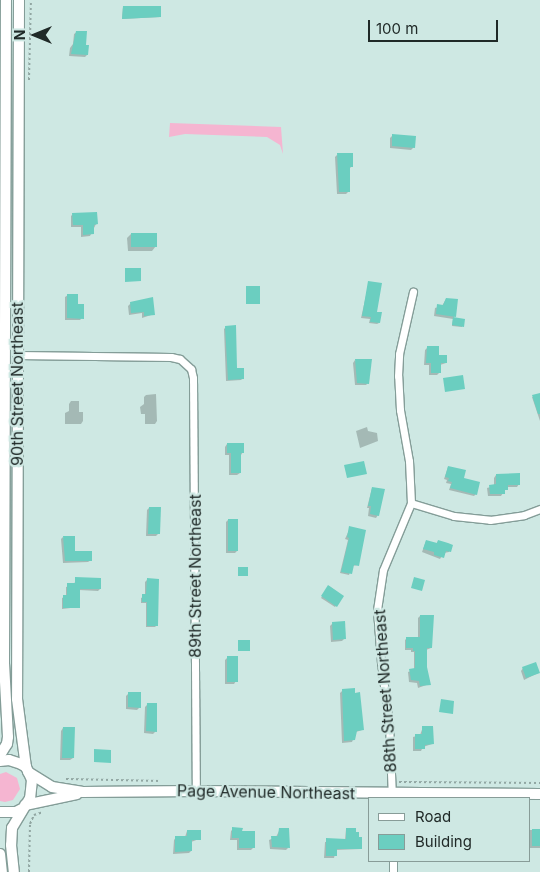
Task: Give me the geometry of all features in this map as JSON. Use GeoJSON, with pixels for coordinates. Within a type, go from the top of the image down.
{"type":"FeatureCollection","features":[{"type":"Feature","properties":{"kind":"main road","name":"90th Street Northeast"},"geometry":{"type":"LineString","coordinates":[[0,755],[8,737],[4,663],[2,356],[6,0]]}},
{"type":"Feature","properties":{"kind":"main road","name":"90th Street Northeast"},"geometry":{"type":"LineString","coordinates":[[19,0],[17,699],[27,769],[33,789],[24,807]]}},
{"type":"Feature","properties":{"kind":"main road","name":"Page Avenue Northeast"},"geometry":{"type":"LineString","coordinates":[[0,761],[9,760],[27,769],[52,788],[82,792],[196,791],[392,796],[540,794]]}},
{"type":"Feature","properties":{"kind":"main road","name":"Page Avenue Northeast"},"geometry":{"type":"LineString","coordinates":[[0,812],[16,812],[24,807],[82,792]]}},
{"type":"Feature","properties":{"kind":"main road"},"geometry":{"type":"LineString","coordinates":[[14,872],[10,837],[12,828],[24,807]]}},
{"type":"Feature","properties":{"kind":"main road"},"geometry":{"type":"LineString","coordinates":[[0,854],[2,872]]}},
{"type":"Feature","properties":{"kind":"street","name":"88th Street Northeast"},"geometry":{"type":"LineString","coordinates":[[392,796],[389,724],[379,648],[377,610],[383,570],[411,504],[409,461],[400,410],[398,376],[399,354],[413,292]]}},
{"type":"Feature","properties":{"kind":"street","name":"89th Street Northeast"},"geometry":{"type":"LineString","coordinates":[[18,355],[171,357],[186,363],[191,368],[193,378],[196,791]]}},
{"type":"Feature","properties":{"kind":"street"},"geometry":{"type":"LineString","coordinates":[[411,504],[454,516],[490,520],[524,515],[540,509]]}},
{"type":"Feature","properties":{"kind":"path"},"geometry":{"type":"LineString","coordinates":[[60,779],[166,781]]}},
{"type":"Feature","properties":{"kind":"path"},"geometry":{"type":"LineString","coordinates":[[401,782],[540,783]]}},
{"type":"Feature","properties":{"kind":"path"},"geometry":{"type":"LineString","coordinates":[[29,872],[30,824],[34,815],[47,811]]}},
{"type":"Feature","properties":{"kind":"shaded area"},"geometry":{"type":"Polygon","coordinates":[[[170,123],[281,127],[283,154],[280,145],[267,137],[185,134],[169,137],[170,123]]]}},
{"type":"Feature","properties":{"kind":"shaded area"},"geometry":{"type":"Polygon","coordinates":[[[6,772],[17,778],[20,789],[13,800],[5,802],[0,801],[0,774],[6,772]]]}},
{"type":"Feature","properties":{"kind":"building"},"geometry":{"type":"Polygon","coordinates":[[[123,6],[161,6],[161,17],[122,19],[123,6]]]}},
{"type":"Feature","properties":{"kind":"building"},"geometry":{"type":"Polygon","coordinates":[[[76,31],[87,31],[86,45],[89,45],[88,55],[71,54],[76,31]]]}},
{"type":"Feature","properties":{"kind":"building"},"geometry":{"type":"Polygon","coordinates":[[[392,134],[416,136],[415,148],[392,146],[392,134]]]}},
{"type":"Feature","properties":{"kind":"building"},"geometry":{"type":"Polygon","coordinates":[[[337,153],[353,153],[353,167],[350,167],[350,192],[339,192],[337,153]]]}},
{"type":"Feature","properties":{"kind":"building"},"geometry":{"type":"Polygon","coordinates":[[[97,212],[98,224],[94,225],[94,234],[83,235],[83,225],[73,225],[72,213],[97,212]]]}},
{"type":"Feature","properties":{"kind":"building"},"geometry":{"type":"Polygon","coordinates":[[[131,233],[157,233],[157,247],[131,247],[131,233]]]}},
{"type":"Feature","properties":{"kind":"building"},"geometry":{"type":"Polygon","coordinates":[[[125,268],[141,268],[141,281],[125,282],[125,268]]]}},
{"type":"Feature","properties":{"kind":"building"},"geometry":{"type":"Polygon","coordinates":[[[368,281],[382,283],[377,312],[382,312],[380,323],[370,322],[371,317],[362,316],[368,281]]]}},
{"type":"Feature","properties":{"kind":"building"},"geometry":{"type":"Polygon","coordinates":[[[246,286],[260,286],[260,304],[246,304],[246,286]]]}},
{"type":"Feature","properties":{"kind":"building"},"geometry":{"type":"Polygon","coordinates":[[[67,294],[78,294],[78,304],[84,304],[84,319],[67,318],[67,294]]]}},
{"type":"Feature","properties":{"kind":"building"},"geometry":{"type":"Polygon","coordinates":[[[153,297],[155,315],[144,316],[144,312],[131,313],[130,302],[153,297]]]}},
{"type":"Feature","properties":{"kind":"building"},"geometry":{"type":"Polygon","coordinates":[[[446,298],[458,299],[456,317],[436,314],[437,304],[443,305],[446,298]]]}},
{"type":"Feature","properties":{"kind":"building"},"geometry":{"type":"Polygon","coordinates":[[[453,317],[465,319],[464,327],[452,325],[453,317]]]}},
{"type":"Feature","properties":{"kind":"building"},"geometry":{"type":"Polygon","coordinates":[[[236,325],[237,368],[244,368],[244,379],[228,380],[225,326],[236,325]]]}},
{"type":"Feature","properties":{"kind":"building"},"geometry":{"type":"Polygon","coordinates":[[[427,346],[439,346],[439,355],[447,355],[447,363],[441,363],[441,373],[431,373],[431,363],[426,363],[427,346]]]}},
{"type":"Feature","properties":{"kind":"building"},"geometry":{"type":"Polygon","coordinates":[[[355,359],[372,359],[369,384],[357,383],[355,359]]]}},
{"type":"Feature","properties":{"kind":"building"},"geometry":{"type":"Polygon","coordinates":[[[463,375],[465,389],[445,392],[443,378],[463,375]]]}},
{"type":"Feature","properties":{"kind":"building"},"geometry":{"type":"Polygon","coordinates":[[[540,393],[540,414],[538,414],[532,395],[540,393]]]}},
{"type":"Feature","properties":{"kind":"building"},"geometry":{"type":"Polygon","coordinates":[[[227,443],[244,443],[244,453],[241,453],[241,473],[231,473],[231,453],[227,453],[227,443]]]}},
{"type":"Feature","properties":{"kind":"building"},"geometry":{"type":"Polygon","coordinates":[[[364,461],[367,474],[347,478],[344,465],[364,461]]]}},
{"type":"Feature","properties":{"kind":"building"},"geometry":{"type":"Polygon","coordinates":[[[448,466],[466,470],[464,478],[480,482],[477,495],[450,488],[452,482],[448,481],[449,478],[445,477],[448,466]]]}},
{"type":"Feature","properties":{"kind":"building"},"geometry":{"type":"Polygon","coordinates":[[[520,473],[520,485],[508,485],[508,490],[505,490],[505,494],[490,494],[489,485],[496,484],[496,474],[520,473]]]}},
{"type":"Feature","properties":{"kind":"building"},"geometry":{"type":"Polygon","coordinates":[[[372,487],[385,489],[379,516],[370,514],[371,506],[368,506],[372,487]]]}},
{"type":"Feature","properties":{"kind":"building"},"geometry":{"type":"Polygon","coordinates":[[[149,507],[161,507],[160,534],[148,534],[149,507]]]}},
{"type":"Feature","properties":{"kind":"building"},"geometry":{"type":"Polygon","coordinates":[[[228,519],[238,519],[238,551],[228,551],[228,519]]]}},
{"type":"Feature","properties":{"kind":"building"},"geometry":{"type":"Polygon","coordinates":[[[349,526],[366,530],[359,566],[354,565],[352,574],[341,572],[349,538],[347,537],[349,526]]]}},
{"type":"Feature","properties":{"kind":"building"},"geometry":{"type":"Polygon","coordinates":[[[63,536],[75,536],[75,551],[92,551],[92,561],[65,561],[63,536]]]}},
{"type":"Feature","properties":{"kind":"building"},"geometry":{"type":"Polygon","coordinates":[[[426,540],[437,543],[438,540],[453,545],[451,552],[446,551],[444,558],[434,555],[434,552],[423,549],[426,540]]]}},
{"type":"Feature","properties":{"kind":"building"},"geometry":{"type":"Polygon","coordinates":[[[238,567],[248,567],[248,576],[238,576],[238,567]]]}},
{"type":"Feature","properties":{"kind":"building"},"geometry":{"type":"Polygon","coordinates":[[[75,577],[101,578],[101,589],[80,589],[80,608],[63,608],[63,595],[67,595],[67,583],[75,583],[75,577]]]}},
{"type":"Feature","properties":{"kind":"building"},"geometry":{"type":"Polygon","coordinates":[[[414,577],[425,580],[422,591],[411,588],[414,577]]]}},
{"type":"Feature","properties":{"kind":"building"},"geometry":{"type":"Polygon","coordinates":[[[147,578],[159,579],[158,626],[147,626],[147,602],[142,602],[142,594],[146,594],[147,578]]]}},
{"type":"Feature","properties":{"kind":"building"},"geometry":{"type":"Polygon","coordinates":[[[328,585],[344,596],[337,607],[321,596],[328,585]]]}},
{"type":"Feature","properties":{"kind":"building"},"geometry":{"type":"Polygon","coordinates":[[[420,615],[434,615],[432,648],[427,648],[427,667],[431,685],[420,686],[419,681],[411,680],[409,669],[415,668],[415,651],[413,651],[413,648],[406,648],[406,637],[420,637],[420,615]]]}},
{"type":"Feature","properties":{"kind":"building"},"geometry":{"type":"Polygon","coordinates":[[[345,621],[346,639],[333,640],[332,622],[345,621]]]}},
{"type":"Feature","properties":{"kind":"building"},"geometry":{"type":"Polygon","coordinates":[[[238,640],[250,640],[250,651],[238,651],[238,640]]]}},
{"type":"Feature","properties":{"kind":"building"},"geometry":{"type":"Polygon","coordinates":[[[227,656],[238,656],[238,682],[227,682],[227,656]]]}},
{"type":"Feature","properties":{"kind":"building"},"geometry":{"type":"Polygon","coordinates":[[[536,662],[540,673],[526,678],[522,667],[536,662]]]}},
{"type":"Feature","properties":{"kind":"building"},"geometry":{"type":"Polygon","coordinates":[[[355,688],[355,693],[360,692],[364,730],[357,731],[355,740],[344,741],[342,689],[355,688]]]}},
{"type":"Feature","properties":{"kind":"building"},"geometry":{"type":"Polygon","coordinates":[[[128,692],[141,692],[141,708],[128,707],[128,692]]]}},
{"type":"Feature","properties":{"kind":"building"},"geometry":{"type":"Polygon","coordinates":[[[441,699],[454,701],[453,714],[439,712],[441,699]]]}},
{"type":"Feature","properties":{"kind":"building"},"geometry":{"type":"Polygon","coordinates":[[[147,703],[157,703],[157,732],[146,731],[147,703]]]}},
{"type":"Feature","properties":{"kind":"building"},"geometry":{"type":"Polygon","coordinates":[[[422,726],[433,726],[434,744],[425,745],[425,749],[415,749],[415,734],[422,734],[422,726]]]}},
{"type":"Feature","properties":{"kind":"building"},"geometry":{"type":"Polygon","coordinates":[[[63,727],[75,727],[74,758],[62,758],[63,727]]]}},
{"type":"Feature","properties":{"kind":"building"},"geometry":{"type":"Polygon","coordinates":[[[94,749],[111,750],[111,763],[94,762],[94,749]]]}},
{"type":"Feature","properties":{"kind":"building"},"geometry":{"type":"Polygon","coordinates":[[[232,827],[243,828],[242,831],[255,831],[255,848],[239,848],[239,838],[232,838],[232,827]]]}},
{"type":"Feature","properties":{"kind":"building"},"geometry":{"type":"Polygon","coordinates":[[[279,828],[289,828],[290,848],[272,847],[271,836],[278,836],[279,828]]]}},
{"type":"Feature","properties":{"kind":"building"},"geometry":{"type":"Polygon","coordinates":[[[346,828],[356,828],[356,832],[359,832],[359,837],[362,837],[362,849],[337,849],[337,856],[326,856],[326,838],[346,839],[346,828]]]}},
{"type":"Feature","properties":{"kind":"building"},"geometry":{"type":"Polygon","coordinates":[[[532,829],[540,829],[540,846],[532,846],[532,829]]]}},
{"type":"Feature","properties":{"kind":"building"},"geometry":{"type":"Polygon","coordinates":[[[187,830],[201,830],[201,840],[192,840],[192,851],[175,852],[175,836],[187,836],[187,830]]]}}]}
